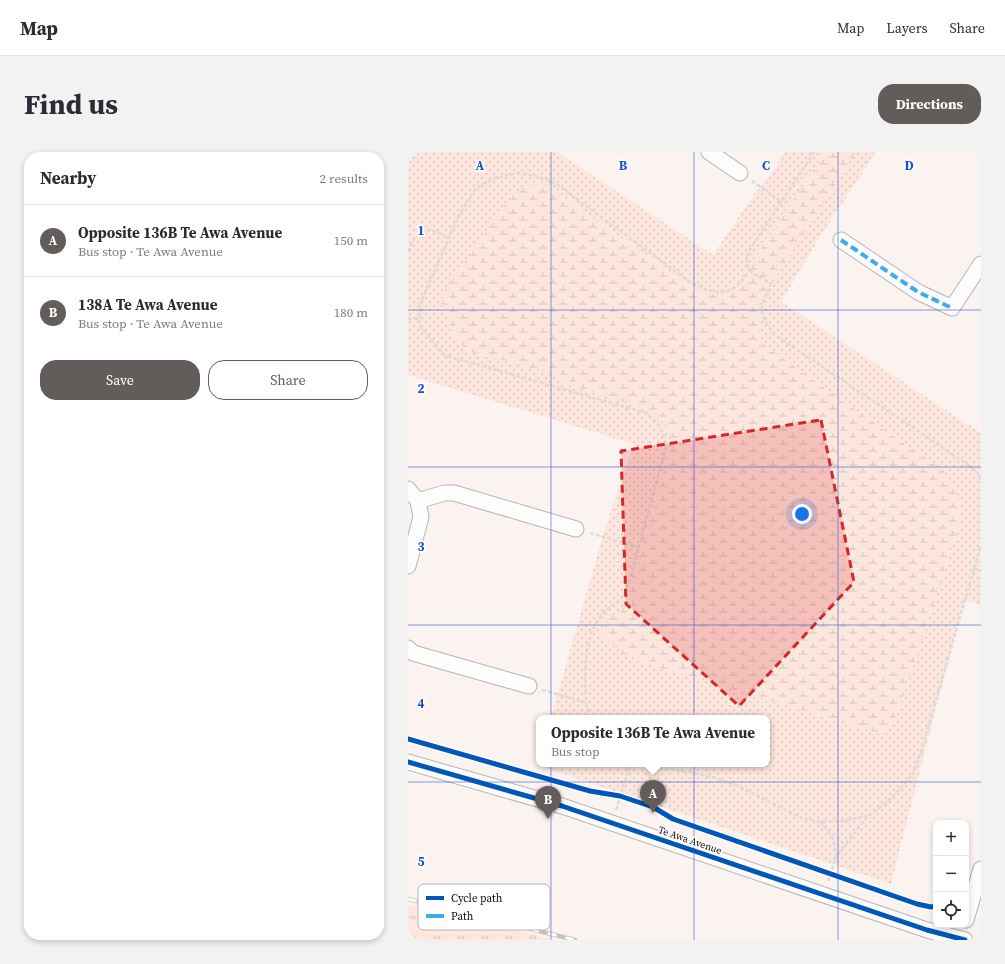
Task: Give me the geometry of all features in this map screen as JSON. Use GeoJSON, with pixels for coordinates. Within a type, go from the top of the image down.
{"type":"FeatureCollection","features":[{"type":"Feature","properties":{"kind":"street"},"geometry":{"type":"LineString","coordinates":[[709,152],[740,173]]}},
{"type":"Feature","properties":{"kind":"street"},"geometry":{"type":"LineString","coordinates":[[841,240],[918,292],[952,308],[981,264]]}},
{"type":"Feature","properties":{"kind":"street"},"geometry":{"type":"LineString","coordinates":[[408,489],[418,501],[421,517],[408,566]]}},
{"type":"Feature","properties":{"kind":"street"},"geometry":{"type":"LineString","coordinates":[[418,501],[444,493],[454,493],[576,529]]}},
{"type":"Feature","properties":{"kind":"street"},"geometry":{"type":"LineString","coordinates":[[408,648],[413,653],[530,686]]}},
{"type":"Feature","properties":{"kind":"street","name":"Te Awa Avenue"},"geometry":{"type":"LineString","coordinates":[[408,762],[562,806],[927,930],[963,934]]}},
{"type":"Feature","properties":{"kind":"street"},"geometry":{"type":"LineString","coordinates":[[969,910],[981,869]]}},
{"type":"Feature","properties":{"kind":"path"},"geometry":{"type":"LineString","coordinates":[[814,152],[749,251],[746,260],[746,266],[750,270],[770,283],[762,310],[763,320],[775,334],[967,464],[979,475],[981,482]]}},
{"type":"Feature","properties":{"kind":"path"},"geometry":{"type":"LineString","coordinates":[[588,715],[586,702],[585,669],[590,641],[598,619],[606,609],[624,595],[628,586],[666,447],[664,433],[656,421],[646,413],[444,355],[419,325],[420,304],[458,218],[476,188],[495,178],[518,173],[536,176],[555,183],[690,282],[702,289],[716,293],[726,291],[736,287],[743,281],[750,270]]}},
{"type":"Feature","properties":{"kind":"path"},"geometry":{"type":"LineString","coordinates":[[740,173],[782,202]]}},
{"type":"Feature","properties":{"kind":"path"},"geometry":{"type":"LineString","coordinates":[[408,252],[413,240],[425,230],[437,231],[449,239]]}},
{"type":"Feature","properties":{"kind":"path"},"geometry":{"type":"LineString","coordinates":[[408,319],[419,319]]}},
{"type":"Feature","properties":{"kind":"path"},"geometry":{"type":"LineString","coordinates":[[576,529],[638,547]]}},
{"type":"Feature","properties":{"kind":"path"},"geometry":{"type":"LineString","coordinates":[[824,895],[837,855],[868,816],[886,803],[913,774],[921,752],[973,568],[981,545]]}},
{"type":"Feature","properties":{"kind":"path"},"geometry":{"type":"LineString","coordinates":[[973,568],[981,571]]}},
{"type":"Feature","properties":{"kind":"path"},"geometry":{"type":"LineString","coordinates":[[530,686],[586,702]]}},
{"type":"Feature","properties":{"kind":"path"},"geometry":{"type":"LineString","coordinates":[[612,824],[629,767]]}},
{"type":"Feature","properties":{"kind":"path"},"geometry":{"type":"LineString","coordinates":[[652,767],[689,772],[716,778],[738,786],[802,818],[819,822],[843,821],[868,816]]}},
{"type":"Feature","properties":{"kind":"path"},"geometry":{"type":"LineString","coordinates":[[613,795],[627,798]]}},
{"type":"Feature","properties":{"kind":"path"},"geometry":{"type":"LineString","coordinates":[[819,822],[832,836],[837,855]]}},
{"type":"Feature","properties":{"kind":"path"},"geometry":{"type":"LineString","coordinates":[[823,871],[838,876]]}},
{"type":"Feature","properties":{"kind":"highlighted area"},"geometry":{"type":"Polygon","coordinates":[[[821,420],[854,582],[739,706],[626,604],[621,451],[821,420]]]}},
{"type":"Feature","properties":{"kind":"green space"},"geometry":{"type":"Polygon","coordinates":[[[408,152],[557,152],[713,255],[755,193],[767,180],[785,152],[825,152],[739,282],[717,295],[697,290],[547,186],[528,185],[512,194],[447,287],[441,301],[453,335],[467,351],[552,374],[571,386],[649,410],[666,425],[672,444],[621,613],[607,616],[601,635],[630,659],[884,735],[895,722],[960,524],[959,502],[953,483],[943,470],[845,403],[762,343],[758,317],[765,295],[856,152],[876,152],[821,235],[781,302],[981,433],[981,606],[964,599],[891,884],[543,767],[770,767],[770,715],[552,715],[604,532],[634,444],[408,375],[408,152]]]}},
{"type":"Feature","properties":{"kind":"green space"},"geometry":{"type":"Polygon","coordinates":[[[825,152],[856,152],[765,295],[758,318],[943,470],[953,482],[959,502],[960,524],[895,722],[884,735],[630,659],[601,635],[607,616],[649,410],[571,386],[552,374],[467,351],[453,335],[441,301],[446,287],[512,194],[528,185],[547,186],[697,290],[718,295],[739,282],[825,152]]]}},
{"type":"Feature","properties":{"kind":"green space"},"geometry":{"type":"Polygon","coordinates":[[[408,904],[418,906],[418,930],[514,930],[555,940],[408,940],[408,904]]]}},
{"type":"Feature","properties":{"kind":"railway"},"geometry":{"type":"LineString","coordinates":[[408,899],[418,901]]}},
{"type":"Feature","properties":{"kind":"railway"},"geometry":{"type":"LineString","coordinates":[[534,930],[575,940]]}},
{"type":"Feature","properties":{"kind":"marked path"},"geometry":{"type":"LineString","coordinates":[[841,240],[918,292],[952,308]]}},
{"type":"Feature","properties":{"kind":"cycle path"},"geometry":{"type":"LineString","coordinates":[[408,739],[590,791],[620,796],[653,807],[673,819],[917,904],[933,907]]}},
{"type":"Feature","properties":{"kind":"cycle path"},"geometry":{"type":"LineString","coordinates":[[408,762],[562,806],[927,930],[965,940]]}},
{"type":"Feature","properties":{"kind":"place","name":"Opposite 136B Te Awa Avenue"},"geometry":{"type":"Point","coordinates":[653,813]}},
{"type":"Feature","properties":{"kind":"place","name":"138A Te Awa Avenue"},"geometry":{"type":"Point","coordinates":[548,819]}}]}
